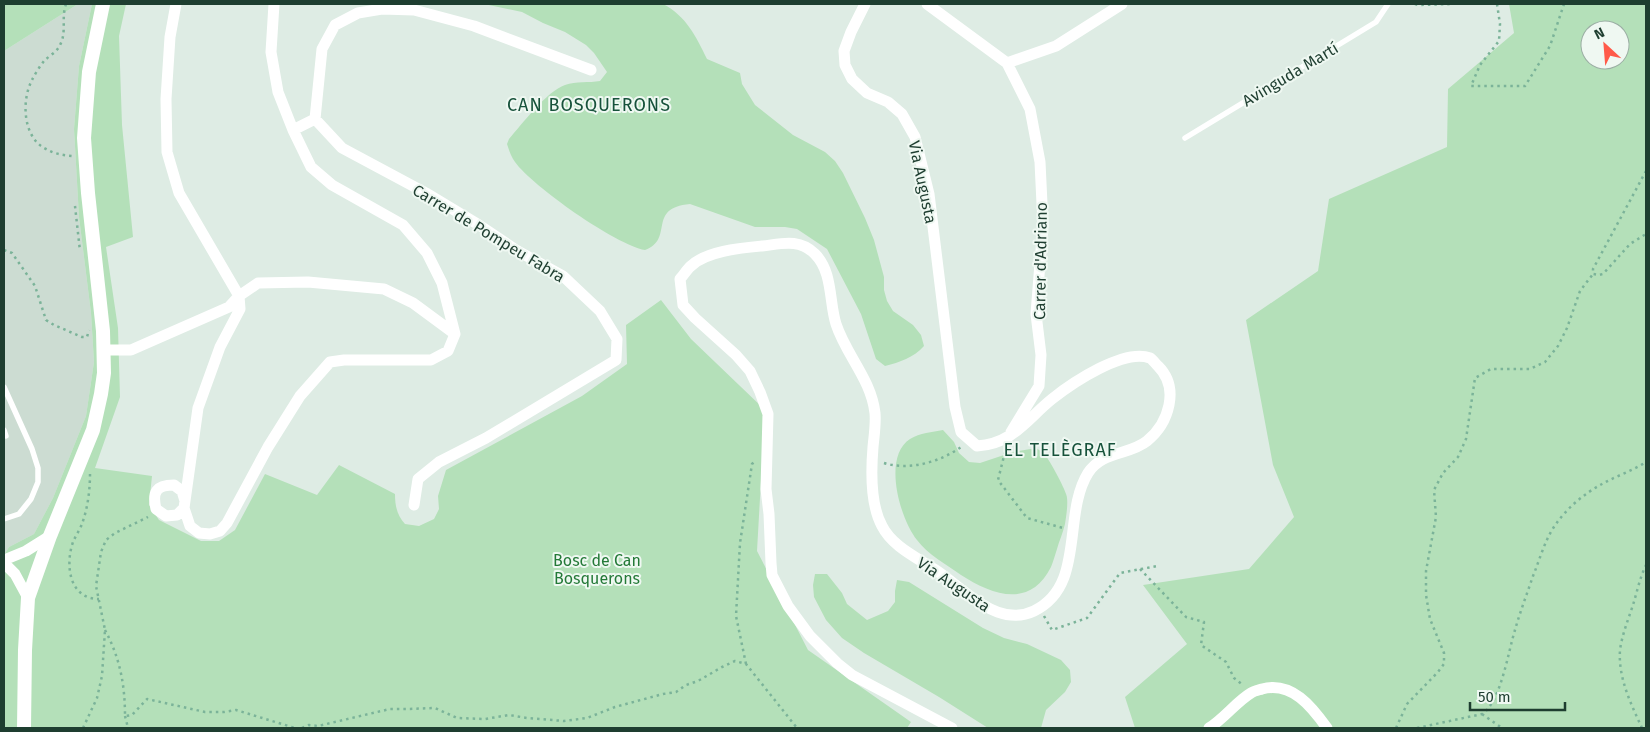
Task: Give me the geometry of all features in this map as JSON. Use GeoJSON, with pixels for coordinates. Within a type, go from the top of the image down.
{"type":"FeatureCollection","features":[{"type":"Feature","properties":{"kind":"street"},"geometry":{"type":"LineString","coordinates":[[24,728],[24,650],[28,598],[50,536],[93,430],[104,372],[104,350],[84,138],[89,72],[103,4]]}},
{"type":"Feature","properties":{"kind":"street"},"geometry":{"type":"LineString","coordinates":[[176,4],[170,37],[166,99],[167,152],[179,193],[239,296],[240,309],[220,347],[198,408],[184,505],[177,515],[166,516],[156,508],[154,499],[156,490],[164,485],[174,485],[182,492],[184,505],[190,526],[199,533],[210,534],[220,531],[227,523],[268,447],[296,403],[330,362],[344,360],[431,360],[448,350],[455,334],[442,283],[427,252],[403,225],[332,185],[312,167],[293,130],[278,92],[271,52],[274,4]]}},
{"type":"Feature","properties":{"kind":"street","name":"Via Augusta"},"geometry":{"type":"LineString","coordinates":[[865,4],[850,32],[844,51],[845,65],[852,78],[867,93],[888,102],[902,114],[915,137],[929,194],[955,407],[961,432],[977,446],[990,445],[1009,436],[1026,424],[1055,397],[1108,365],[1130,356],[1151,358],[1165,372],[1169,391],[1169,409],[1161,428],[1145,443],[1112,454],[1093,466],[1086,476],[1072,531],[1067,568],[1058,590],[1040,608],[1028,614],[998,613],[986,608],[893,540],[884,530],[878,518],[872,486],[875,416],[873,402],[862,374],[840,335],[835,322],[829,282],[818,256],[808,248],[793,242],[750,247],[711,255],[692,264],[680,279],[683,305],[736,355],[750,372],[768,414],[766,489],[770,514],[770,563],[772,575],[788,606],[810,636],[852,675],[952,728]]}},
{"type":"Feature","properties":{"kind":"street","name":"Carrer d'Adriano"},"geometry":{"type":"LineString","coordinates":[[927,4],[1008,63],[1030,109],[1040,162],[1043,224],[1036,314],[1041,355],[1039,386],[1009,436]]}},
{"type":"Feature","properties":{"kind":"street"},"geometry":{"type":"LineString","coordinates":[[1008,63],[1056,46],[1122,4]]}},
{"type":"Feature","properties":{"kind":"street"},"geometry":{"type":"LineString","coordinates":[[293,130],[315,120],[322,49],[335,25],[358,13],[382,9],[414,10],[474,26],[591,70]]}},
{"type":"Feature","properties":{"kind":"street","name":"Carrer de Pompeu Fabra"},"geometry":{"type":"LineString","coordinates":[[315,120],[342,148],[426,194],[479,225],[516,250],[563,276],[600,311],[617,339],[616,360],[486,438],[439,462],[425,473],[418,479],[414,505]]}},
{"type":"Feature","properties":{"kind":"street"},"geometry":{"type":"LineString","coordinates":[[104,350],[131,350],[229,307],[239,296],[258,283],[308,282],[384,289],[413,303],[455,334]]}},
{"type":"Feature","properties":{"kind":"street"},"geometry":{"type":"LineString","coordinates":[[28,598],[15,574],[4,562],[50,536]]}},
{"type":"Feature","properties":{"kind":"street"},"geometry":{"type":"LineString","coordinates":[[1210,728],[1252,692],[1271,686],[1291,691],[1306,701],[1328,728]]}},
{"type":"Feature","properties":{"kind":"lane","name":"Avinguda Martí"},"geometry":{"type":"LineString","coordinates":[[1185,138],[1376,22],[1388,4]]}},
{"type":"Feature","properties":{"kind":"lane"},"geometry":{"type":"LineString","coordinates":[[4,387],[32,449],[38,468],[38,482],[31,499],[19,514],[4,519]]}},
{"type":"Feature","properties":{"kind":"path"},"geometry":{"type":"LineString","coordinates":[[66,4],[64,10],[65,34],[60,47],[44,62],[31,81],[25,99],[26,116],[33,137],[44,149],[72,157],[72,148]]}},
{"type":"Feature","properties":{"kind":"path"},"geometry":{"type":"LineString","coordinates":[[1415,4],[1452,4]]}},
{"type":"Feature","properties":{"kind":"path"},"geometry":{"type":"LineString","coordinates":[[1497,4],[1500,24],[1499,42],[1480,65],[1471,86],[1525,86],[1550,46],[1564,4]]}},
{"type":"Feature","properties":{"kind":"path"},"geometry":{"type":"LineString","coordinates":[[1396,728],[1406,704],[1444,664],[1444,653],[1430,619],[1426,595],[1426,571],[1436,517],[1434,490],[1442,473],[1458,457],[1466,439],[1475,378],[1491,369],[1530,369],[1545,362],[1558,346],[1567,328],[1574,303],[1580,291],[1593,274],[1592,268],[1646,172]]}},
{"type":"Feature","properties":{"kind":"path"},"geometry":{"type":"LineString","coordinates":[[75,202],[80,251]]}},
{"type":"Feature","properties":{"kind":"path"},"geometry":{"type":"LineString","coordinates":[[1593,274],[1604,274],[1630,244],[1646,234]]}},
{"type":"Feature","properties":{"kind":"path"},"geometry":{"type":"LineString","coordinates":[[4,250],[12,253],[35,286],[46,320],[82,337],[86,337],[89,332],[89,324]]}},
{"type":"Feature","properties":{"kind":"path"},"geometry":{"type":"LineString","coordinates":[[1009,436],[998,480],[1027,518],[1072,531]]}},
{"type":"Feature","properties":{"kind":"path"},"geometry":{"type":"LineString","coordinates":[[872,459],[893,466],[922,464],[941,459],[971,440]]}},
{"type":"Feature","properties":{"kind":"path"},"geometry":{"type":"LineString","coordinates":[[767,446],[752,464],[740,543],[736,616],[746,664],[797,728]]}},
{"type":"Feature","properties":{"kind":"path"},"geometry":{"type":"LineString","coordinates":[[81,458],[90,464],[90,481],[83,523],[73,542],[70,579],[78,591],[88,599],[99,599]]}},
{"type":"Feature","properties":{"kind":"path"},"geometry":{"type":"LineString","coordinates":[[1417,728],[1482,714],[1488,710],[1493,702],[1504,672],[1514,632],[1541,554],[1555,524],[1569,508],[1602,483],[1645,464]]}},
{"type":"Feature","properties":{"kind":"path"},"geometry":{"type":"LineString","coordinates":[[83,728],[97,698],[102,676],[105,630],[96,586],[101,552],[106,540],[147,517],[156,508]]}},
{"type":"Feature","properties":{"kind":"path"},"geometry":{"type":"LineString","coordinates":[[1642,728],[1624,684],[1620,650],[1646,565]]}},
{"type":"Feature","properties":{"kind":"path"},"geometry":{"type":"LineString","coordinates":[[1040,608],[1052,630],[1086,618],[1120,573],[1157,566]]}},
{"type":"Feature","properties":{"kind":"path"},"geometry":{"type":"LineString","coordinates":[[1140,569],[1186,617],[1204,622],[1200,645],[1226,662],[1234,678],[1252,692]]}},
{"type":"Feature","properties":{"kind":"path"},"geometry":{"type":"LineString","coordinates":[[105,630],[114,647],[121,672],[125,691],[125,716],[128,728]]}},
{"type":"Feature","properties":{"kind":"path"},"geometry":{"type":"LineString","coordinates":[[302,728],[309,725],[318,726],[390,710],[435,708],[458,718],[485,718],[509,715],[564,721],[587,718],[615,707],[676,692],[686,685],[735,662],[746,664]]}},
{"type":"Feature","properties":{"kind":"path"},"geometry":{"type":"LineString","coordinates":[[125,716],[132,715],[148,699],[205,712],[236,710],[295,728]]}},
{"type":"Feature","properties":{"kind":"path"},"geometry":{"type":"LineString","coordinates":[[1482,714],[1502,728]]}},
{"type":"Feature","properties":{"kind":"shaded area"},"geometry":{"type":"Polygon","coordinates":[[[78,4],[92,4],[79,66],[74,129],[79,217],[91,313],[94,362],[86,416],[53,498],[34,534],[9,547],[4,555],[4,51],[78,4]]]}},
{"type":"Feature","properties":{"kind":"green space"},"geometry":{"type":"Polygon","coordinates":[[[4,4],[78,4],[4,51],[4,4]]]}},
{"type":"Feature","properties":{"kind":"green space","name":"Bosc de Can Bosquerons"},"geometry":{"type":"Polygon","coordinates":[[[92,4],[126,4],[119,36],[122,125],[133,237],[106,247],[118,328],[120,397],[95,468],[152,476],[149,505],[159,520],[201,541],[219,541],[235,530],[265,474],[317,495],[339,465],[395,494],[397,510],[402,521],[405,524],[419,526],[434,519],[439,509],[438,496],[446,470],[582,396],[627,364],[626,325],[661,300],[691,339],[765,410],[757,551],[808,650],[911,722],[907,728],[4,728],[4,555],[9,547],[34,534],[53,498],[86,416],[94,362],[91,313],[79,217],[74,129],[79,66],[92,4]]]}},
{"type":"Feature","properties":{"kind":"green space"},"geometry":{"type":"Polygon","coordinates":[[[484,4],[663,4],[678,14],[690,27],[707,59],[740,73],[742,84],[755,105],[793,135],[825,152],[835,161],[843,173],[874,240],[884,277],[884,290],[887,301],[893,311],[913,325],[921,335],[924,346],[906,359],[885,366],[876,359],[861,314],[827,249],[797,229],[755,227],[690,204],[669,211],[664,217],[658,239],[654,245],[645,250],[615,238],[556,199],[538,185],[515,162],[507,144],[509,139],[535,109],[558,88],[574,83],[600,81],[607,72],[586,45],[565,32],[522,12],[484,4]]]}},
{"type":"Feature","properties":{"kind":"green space"},"geometry":{"type":"Polygon","coordinates":[[[1509,4],[1646,4],[1646,728],[1135,728],[1125,697],[1187,644],[1143,585],[1249,569],[1294,517],[1273,465],[1246,320],[1318,271],[1329,199],[1447,147],[1448,89],[1514,33],[1509,4]]]}},
{"type":"Feature","properties":{"kind":"green space"},"geometry":{"type":"Polygon","coordinates":[[[943,430],[954,442],[959,453],[969,462],[980,463],[1013,452],[1036,448],[1044,454],[1054,469],[1067,498],[1065,524],[1051,567],[1042,580],[1032,589],[1010,594],[985,588],[961,575],[932,555],[921,545],[911,530],[900,504],[895,473],[897,459],[902,448],[910,439],[922,434],[943,430]]]}},
{"type":"Feature","properties":{"kind":"green space"},"geometry":{"type":"Polygon","coordinates":[[[815,574],[827,574],[842,593],[847,604],[867,620],[888,611],[895,602],[897,580],[909,582],[983,628],[1004,638],[1027,644],[1061,660],[1070,670],[1071,682],[1065,692],[1046,710],[1041,728],[988,728],[842,638],[826,620],[814,597],[813,585],[815,574]]]}},
{"type":"Feature","properties":{"kind":"district","name":"CAN BOSQUERONS"},"geometry":{"type":"Point","coordinates":[589,105]}},
{"type":"Feature","properties":{"kind":"district","name":"EL TELÈGRAF"},"geometry":{"type":"Point","coordinates":[1060,450]}}]}
